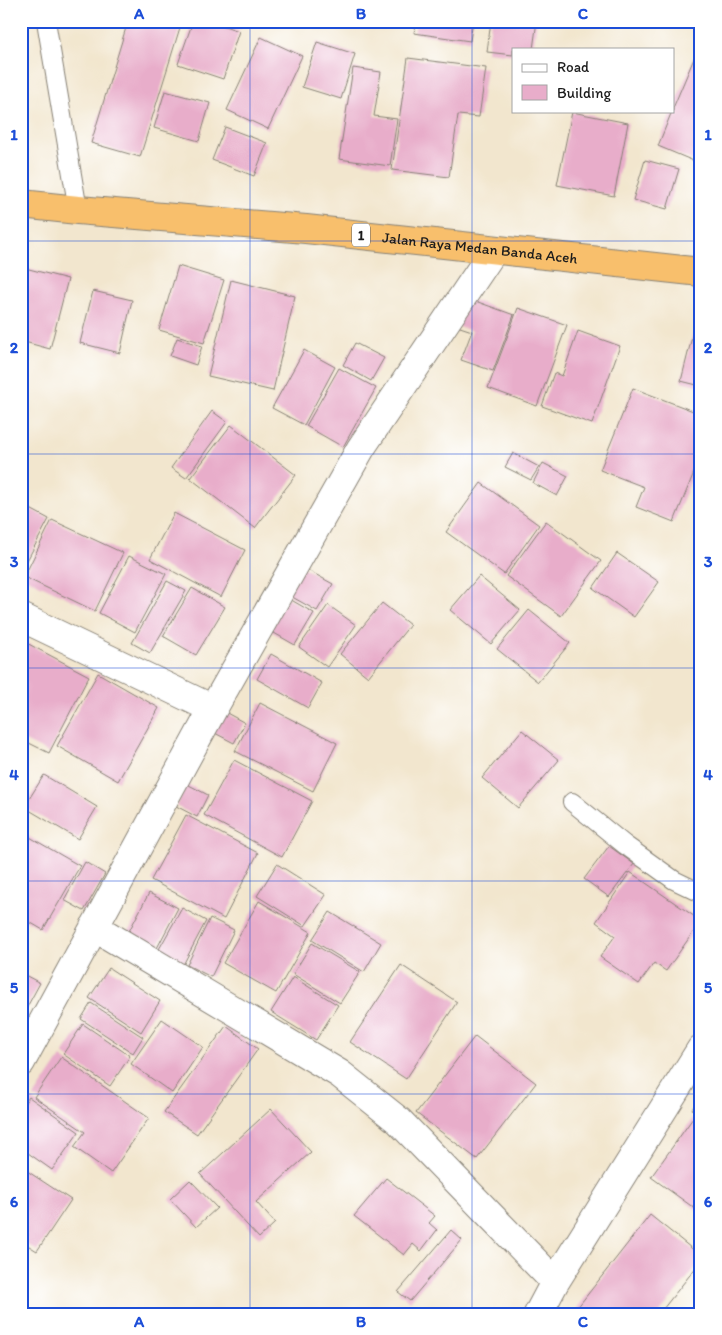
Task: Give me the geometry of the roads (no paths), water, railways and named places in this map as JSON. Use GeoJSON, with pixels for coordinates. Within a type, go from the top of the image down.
{"type":"FeatureCollection","features":[{"type":"Feature","properties":{"kind":"highway","name":"Jalan Raya Medan Banda Aceh"},"geometry":{"type":"LineString","coordinates":[[21,204],[306,229],[701,272]]}},
{"type":"Feature","properties":{"kind":"street"},"geometry":{"type":"LineString","coordinates":[[21,1062],[213,710],[361,448],[494,250]]}},
{"type":"Feature","properties":{"kind":"street"},"geometry":{"type":"LineString","coordinates":[[21,617],[213,710]]}},
{"type":"Feature","properties":{"kind":"street"},"geometry":{"type":"LineString","coordinates":[[94,927],[340,1074],[399,1121],[555,1282]]}},
{"type":"Feature","properties":{"kind":"street"},"geometry":{"type":"LineString","coordinates":[[538,1314],[555,1282],[701,1049]]}},
{"type":"Feature","properties":{"kind":"lane"},"geometry":{"type":"LineString","coordinates":[[46,21],[78,210]]}},
{"type":"Feature","properties":{"kind":"lane"},"geometry":{"type":"LineString","coordinates":[[572,802],[674,880],[701,893]]}}]}
